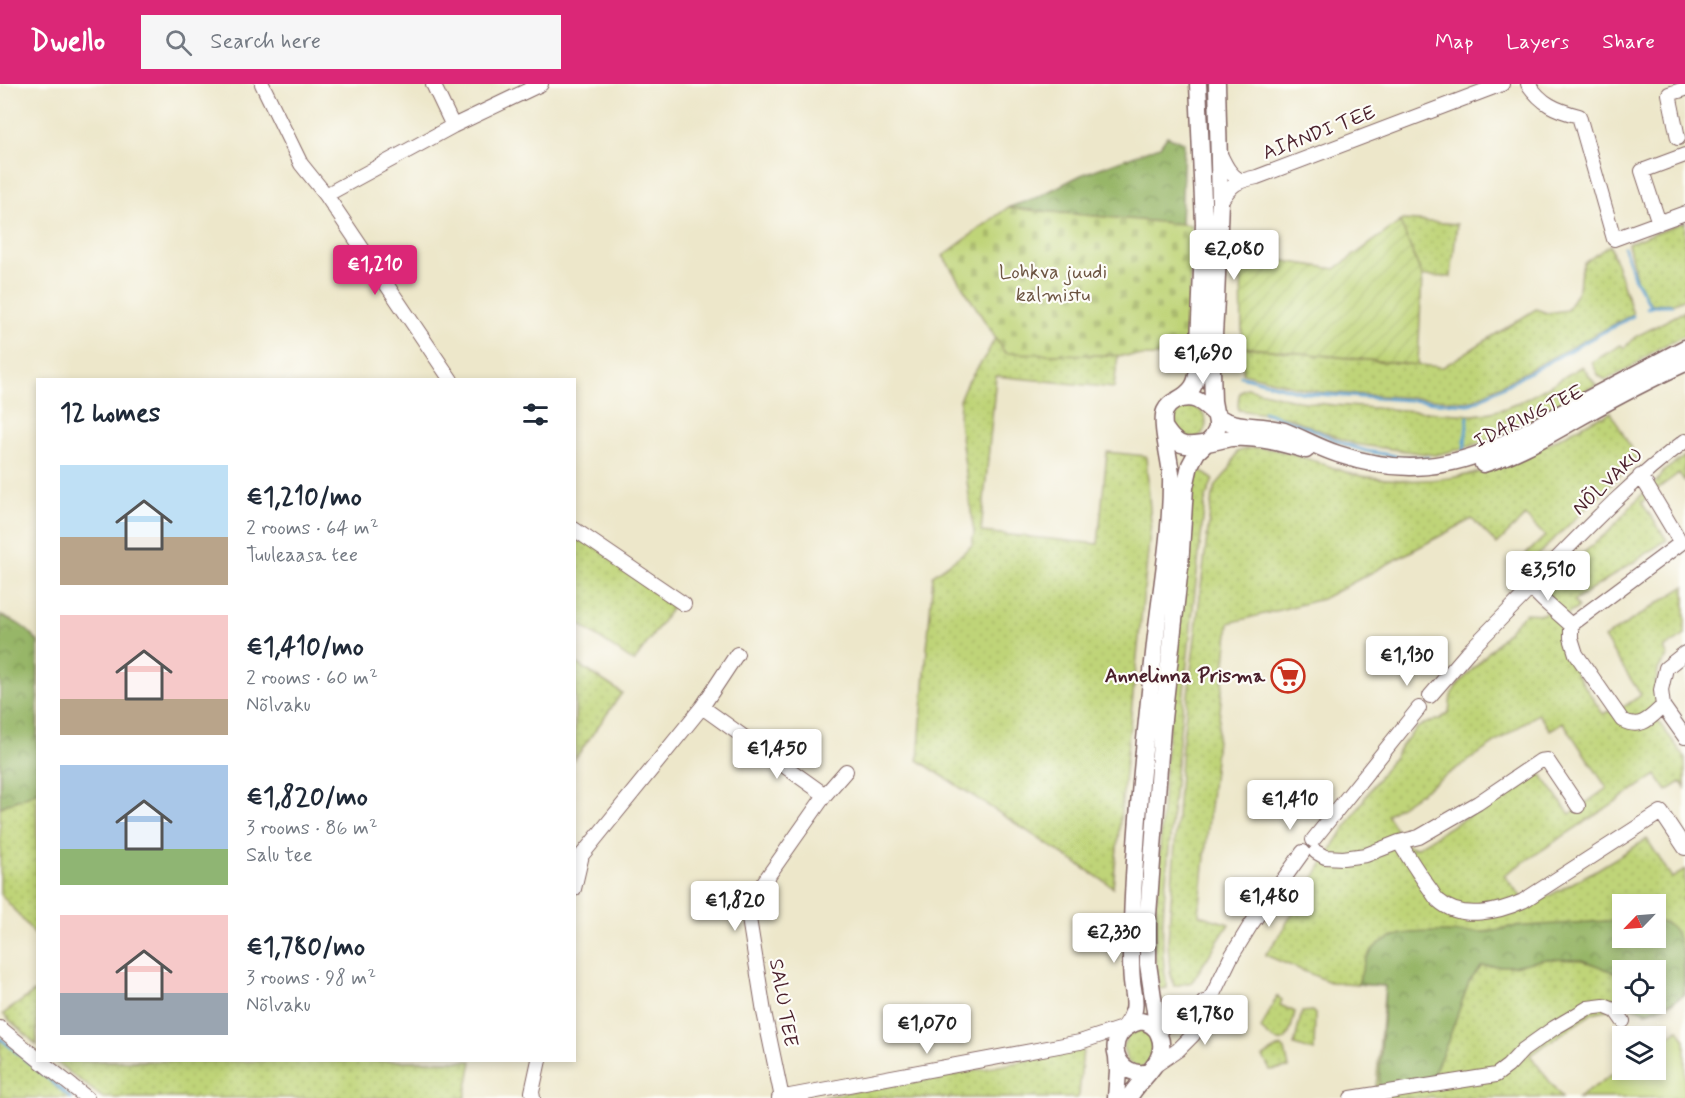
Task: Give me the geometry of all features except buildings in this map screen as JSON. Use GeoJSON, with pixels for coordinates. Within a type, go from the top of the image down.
{"type":"FeatureCollection","features":[{"type":"Feature","properties":{"kind":"main road"},"geometry":{"type":"LineString","coordinates":[[1177,401],[1193,389],[1198,367],[1204,224],[1198,84]]}},
{"type":"Feature","properties":{"kind":"main road"},"geometry":{"type":"LineString","coordinates":[[1129,1098],[1135,1087],[1158,1060],[1162,1045],[1154,1026],[1148,964],[1148,915],[1161,740],[1180,567],[1185,487],[1190,465],[1197,452],[1212,438],[1217,429],[1212,370],[1220,202],[1217,84]]}},
{"type":"Feature","properties":{"kind":"main road","name":"IDARINGTEE"},"geometry":{"type":"LineString","coordinates":[[1614,392],[1685,348]]}},
{"type":"Feature","properties":{"kind":"main road","name":"IDARINGTEE"},"geometry":{"type":"LineString","coordinates":[[1215,414],[1235,424],[1263,426],[1283,431],[1335,454],[1362,462],[1423,468],[1472,458],[1614,392],[1685,363]]}},
{"type":"Feature","properties":{"kind":"main road"},"geometry":{"type":"LineString","coordinates":[[1116,1098],[1118,1071],[1115,1047],[1117,1037],[1133,1012],[1135,1001],[1131,956],[1132,907],[1148,711],[1167,542],[1171,475],[1164,426],[1165,412],[1170,404],[1192,398],[1209,406],[1215,414]]}},
{"type":"Feature","properties":{"kind":"main road","name":"IDARINGTEE"},"geometry":{"type":"LineString","coordinates":[[1207,442],[1234,438],[1257,439],[1304,450],[1329,460],[1378,473],[1417,475],[1470,467],[1506,456],[1539,440],[1597,400]]}},
{"type":"Feature","properties":{"kind":"main road"},"geometry":{"type":"LineString","coordinates":[[1164,426],[1170,436],[1182,445],[1190,446],[1207,442]]}},
{"type":"Feature","properties":{"kind":"main road"},"geometry":{"type":"LineString","coordinates":[[1125,1027],[1141,1021],[1154,1026]]}},
{"type":"Feature","properties":{"kind":"main road"},"geometry":{"type":"LineString","coordinates":[[1117,1057],[1134,1073],[1141,1074],[1151,1070]]}},
{"type":"Feature","properties":{"kind":"street"},"geometry":{"type":"LineString","coordinates":[[262,84],[301,164],[326,195],[450,378]]}},
{"type":"Feature","properties":{"kind":"street"},"geometry":{"type":"LineString","coordinates":[[433,84],[453,126]]}},
{"type":"Feature","properties":{"kind":"street"},"geometry":{"type":"LineString","coordinates":[[326,195],[453,126],[540,84]]}},
{"type":"Feature","properties":{"kind":"street","name":"AIANDI TEE"},"geometry":{"type":"LineString","coordinates":[[1240,180],[1257,177],[1475,89],[1502,84]]}},
{"type":"Feature","properties":{"kind":"street"},"geometry":{"type":"LineString","coordinates":[[1528,84],[1538,99],[1562,112],[1579,116],[1614,239],[1685,213]]}},
{"type":"Feature","properties":{"kind":"street"},"geometry":{"type":"LineString","coordinates":[[1678,138],[1669,93],[1685,89]]}},
{"type":"Feature","properties":{"kind":"street"},"geometry":{"type":"LineString","coordinates":[[1219,152],[1234,177],[1240,180],[1220,202]]}},
{"type":"Feature","properties":{"kind":"street"},"geometry":{"type":"LineString","coordinates":[[1659,223],[1642,171],[1685,155]]}},
{"type":"Feature","properties":{"kind":"street","name":"NÕLVAKU"},"geometry":{"type":"LineString","coordinates":[[1151,1070],[1178,1050],[1193,1035],[1205,1013],[1213,991],[1250,926],[1419,708],[1418,698],[1422,695],[1430,696],[1468,652],[1640,476],[1685,441]]}},
{"type":"Feature","properties":{"kind":"street"},"geometry":{"type":"LineString","coordinates":[[1571,625],[1681,543],[1640,476]]}},
{"type":"Feature","properties":{"kind":"street"},"geometry":{"type":"LineString","coordinates":[[576,530],[684,604]]}},
{"type":"Feature","properties":{"kind":"street"},"geometry":{"type":"LineString","coordinates":[[1532,589],[1571,625],[1571,639],[1576,654],[1622,720],[1632,724],[1642,723],[1663,706]]}},
{"type":"Feature","properties":{"kind":"street"},"geometry":{"type":"LineString","coordinates":[[1685,653],[1666,668],[1661,690],[1663,706],[1685,737]]}},
{"type":"Feature","properties":{"kind":"street"},"geometry":{"type":"LineString","coordinates":[[576,880],[582,855],[702,707],[737,654]]}},
{"type":"Feature","properties":{"kind":"street"},"geometry":{"type":"LineString","coordinates":[[702,707],[825,795]]}},
{"type":"Feature","properties":{"kind":"street"},"geometry":{"type":"LineString","coordinates":[[1311,848],[1325,857],[1343,858],[1366,855],[1419,837],[1540,761],[1547,760],[1578,806]]}},
{"type":"Feature","properties":{"kind":"street","name":"SALU TEE"},"geometry":{"type":"LineString","coordinates":[[781,1098],[747,906],[825,795],[846,771]]}},
{"type":"Feature","properties":{"kind":"street"},"geometry":{"type":"LineString","coordinates":[[1399,842],[1439,901],[1451,908],[1476,913],[1506,909],[1523,900],[1661,812],[1685,848]]}},
{"type":"Feature","properties":{"kind":"street","name":"NÕLVAKU"},"geometry":{"type":"LineString","coordinates":[[1154,1026],[1185,1022],[1192,1017],[1213,991]]}},
{"type":"Feature","properties":{"kind":"street"},"geometry":{"type":"LineString","coordinates":[[1351,1098],[1496,1075],[1518,1054],[1554,1028],[1588,1008],[1605,1006],[1616,1011],[1623,1021]]}},
{"type":"Feature","properties":{"kind":"street"},"geometry":{"type":"LineString","coordinates":[[781,1098],[1080,1042],[1125,1027]]}},
{"type":"Feature","properties":{"kind":"street"},"geometry":{"type":"LineString","coordinates":[[0,1028],[36,1058]]}},
{"type":"Feature","properties":{"kind":"street"},"geometry":{"type":"LineString","coordinates":[[1080,1042],[1101,1045],[1111,1050],[1117,1057]]}},
{"type":"Feature","properties":{"kind":"street"},"geometry":{"type":"LineString","coordinates":[[41,1062],[87,1098]]}},
{"type":"Feature","properties":{"kind":"street"},"geometry":{"type":"LineString","coordinates":[[533,1098],[532,1092],[539,1062]]}},
{"type":"Feature","properties":{"kind":"green space"},"geometry":{"type":"Polygon","coordinates":[[[1167,136],[1184,143],[1181,224],[1007,208],[1038,197],[1081,175],[1160,146],[1167,136]]]}},
{"type":"Feature","properties":{"kind":"green space","name":"Lohkva juudi kalmistu"},"geometry":{"type":"Polygon","coordinates":[[[1007,208],[1191,225],[1188,357],[1005,353],[943,256],[1007,208]]]}},
{"type":"Feature","properties":{"kind":"green space"},"geometry":{"type":"Polygon","coordinates":[[[1403,220],[1457,224],[1451,277],[1422,276],[1400,222],[1403,220]]]}},
{"type":"Feature","properties":{"kind":"green space"},"geometry":{"type":"Polygon","coordinates":[[[1400,222],[1422,276],[1418,365],[1242,347],[1241,254],[1335,269],[1400,222]]]}},
{"type":"Feature","properties":{"kind":"green space"},"geometry":{"type":"Polygon","coordinates":[[[1685,222],[1685,298],[1674,303],[1651,304],[1637,282],[1628,243],[1685,222]]]}},
{"type":"Feature","properties":{"kind":"green space"},"geometry":{"type":"Polygon","coordinates":[[[1610,245],[1633,314],[1473,400],[1320,392],[1243,373],[1242,347],[1443,367],[1536,309],[1547,313],[1567,310],[1579,288],[1584,263],[1610,245]]]}},
{"type":"Feature","properties":{"kind":"green space"},"geometry":{"type":"Polygon","coordinates":[[[1685,311],[1685,335],[1606,380],[1599,376],[1592,363],[1595,360],[1621,345],[1624,348],[1635,337],[1685,311]]]}},
{"type":"Feature","properties":{"kind":"green space"},"geometry":{"type":"Polygon","coordinates":[[[995,338],[1005,353],[1118,355],[1114,388],[996,376],[981,532],[1098,544],[1107,452],[1146,456],[1151,523],[1113,887],[918,760],[933,575],[972,545],[974,533],[959,421],[960,398],[995,338]]]}},
{"type":"Feature","properties":{"kind":"green space"},"geometry":{"type":"Polygon","coordinates":[[[1582,366],[1596,385],[1492,439],[1435,455],[1354,444],[1287,417],[1238,410],[1241,391],[1247,388],[1298,401],[1472,415],[1515,404],[1582,366]]]}},
{"type":"Feature","properties":{"kind":"green space"},"geometry":{"type":"Polygon","coordinates":[[[1190,407],[1202,411],[1206,423],[1202,435],[1190,439],[1178,435],[1174,423],[1178,411],[1190,407]]]}},
{"type":"Feature","properties":{"kind":"green space"},"geometry":{"type":"Polygon","coordinates":[[[1611,412],[1637,459],[1533,561],[1521,567],[1517,563],[1545,536],[1525,516],[1497,544],[1472,519],[1322,599],[1229,623],[1199,915],[1229,924],[1192,982],[1174,986],[1170,972],[1168,942],[1182,746],[1211,504],[1216,485],[1229,470],[1237,452],[1264,448],[1279,450],[1352,474],[1370,477],[1402,480],[1446,478],[1475,473],[1515,460],[1611,412]]]}},
{"type":"Feature","properties":{"kind":"green space"},"geometry":{"type":"Polygon","coordinates":[[[1685,456],[1685,482],[1679,473],[1642,503],[1667,540],[1574,601],[1578,608],[1568,614],[1564,636],[1568,661],[1603,714],[1609,711],[1613,714],[1641,695],[1604,638],[1685,586],[1685,635],[1664,649],[1668,656],[1658,669],[1656,683],[1657,720],[1685,757],[1685,788],[1681,782],[1667,791],[1656,775],[1504,875],[1529,907],[1647,839],[1672,878],[1685,870],[1685,897],[1682,899],[1685,904],[1685,994],[1666,1005],[1666,960],[1612,960],[1612,1009],[1593,1013],[1530,1055],[1562,1098],[1375,1098],[1385,986],[1330,982],[1265,955],[1374,784],[1407,739],[1417,728],[1440,719],[1449,712],[1451,696],[1456,687],[1525,613],[1544,614],[1551,602],[1546,591],[1657,481],[1664,471],[1685,456]],[[1538,714],[1387,815],[1406,845],[1416,848],[1539,772],[1570,814],[1607,788],[1563,722],[1550,730],[1538,714]]]}},
{"type":"Feature","properties":{"kind":"green space"},"geometry":{"type":"Polygon","coordinates":[[[1197,470],[1213,479],[1205,501],[1165,886],[1163,946],[1167,988],[1159,989],[1154,946],[1164,780],[1191,502],[1197,470]]]}},
{"type":"Feature","properties":{"kind":"green space"},"geometry":{"type":"Polygon","coordinates":[[[576,530],[678,599],[634,662],[579,624],[576,628],[576,530]]]}},
{"type":"Feature","properties":{"kind":"green space"},"geometry":{"type":"Polygon","coordinates":[[[0,615],[21,626],[36,640],[36,792],[0,807],[0,615]]]}},
{"type":"Feature","properties":{"kind":"green space"},"geometry":{"type":"Polygon","coordinates":[[[576,663],[622,693],[576,758],[576,663]]]}},
{"type":"Feature","properties":{"kind":"green space"},"geometry":{"type":"Polygon","coordinates":[[[36,792],[36,936],[0,893],[0,807],[36,792]]]}},
{"type":"Feature","properties":{"kind":"green space"},"geometry":{"type":"Polygon","coordinates":[[[1612,921],[1612,948],[1666,948],[1666,923],[1678,937],[1681,948],[1684,995],[1666,1005],[1666,960],[1612,960],[1612,971],[1582,960],[1546,959],[1513,966],[1482,966],[1469,982],[1448,1041],[1430,1081],[1379,1086],[1385,986],[1358,984],[1367,957],[1379,944],[1394,936],[1412,933],[1492,931],[1509,927],[1612,921]]]}},
{"type":"Feature","properties":{"kind":"green space"},"geometry":{"type":"Polygon","coordinates":[[[36,991],[36,1044],[3,1014],[36,991]]]}},
{"type":"Feature","properties":{"kind":"green space"},"geometry":{"type":"Polygon","coordinates":[[[1277,996],[1282,1000],[1280,1005],[1295,1012],[1288,1035],[1282,1041],[1276,1041],[1261,1029],[1277,996]]]}},
{"type":"Feature","properties":{"kind":"green space"},"geometry":{"type":"Polygon","coordinates":[[[1312,1011],[1315,1014],[1314,1051],[1294,1045],[1302,1012],[1312,1011]]]}},
{"type":"Feature","properties":{"kind":"green space"},"geometry":{"type":"Polygon","coordinates":[[[1678,1029],[1685,1040],[1685,1098],[1578,1098],[1612,1075],[1612,1080],[1666,1080],[1666,1037],[1678,1029]]]}},
{"type":"Feature","properties":{"kind":"green space"},"geometry":{"type":"Polygon","coordinates":[[[1141,1030],[1154,1036],[1152,1060],[1140,1068],[1127,1062],[1123,1047],[1127,1035],[1141,1030]]]}},
{"type":"Feature","properties":{"kind":"green space"},"geometry":{"type":"Polygon","coordinates":[[[0,1038],[66,1095],[71,1098],[0,1098],[0,1038]]]}},
{"type":"Feature","properties":{"kind":"green space"},"geometry":{"type":"Polygon","coordinates":[[[1281,1046],[1285,1050],[1289,1068],[1270,1070],[1263,1057],[1281,1046]]]}},
{"type":"Feature","properties":{"kind":"green space"},"geometry":{"type":"Polygon","coordinates":[[[1083,1049],[1077,1098],[887,1098],[886,1096],[821,1098],[971,1072],[1083,1049]]]}},
{"type":"Feature","properties":{"kind":"green space"},"geometry":{"type":"Polygon","coordinates":[[[56,1062],[472,1062],[465,1098],[103,1098],[56,1062]]]}},
{"type":"Feature","properties":{"kind":"waterway"},"geometry":{"type":"LineString","coordinates":[[1624,247],[1634,277],[1651,307]]}},
{"type":"Feature","properties":{"kind":"waterway"},"geometry":{"type":"LineString","coordinates":[[1647,308],[1672,305]]}},
{"type":"Feature","properties":{"kind":"waterway"},"geometry":{"type":"LineString","coordinates":[[1241,376],[1316,394],[1469,404],[1633,316]]}},
{"type":"Feature","properties":{"kind":"waterway"},"geometry":{"type":"LineString","coordinates":[[1264,412],[1366,451],[1402,457],[1428,458]]}},
{"type":"Feature","properties":{"kind":"waterway"},"geometry":{"type":"LineString","coordinates":[[1464,452],[1468,417]]}},
{"type":"Feature","properties":{"kind":"waterway"},"geometry":{"type":"LineString","coordinates":[[0,1038],[71,1098]]}},
{"type":"Feature","properties":{"kind":"place","name":"Annelinna Prisma"},"geometry":{"type":"Point","coordinates":[1288,676]}}]}
